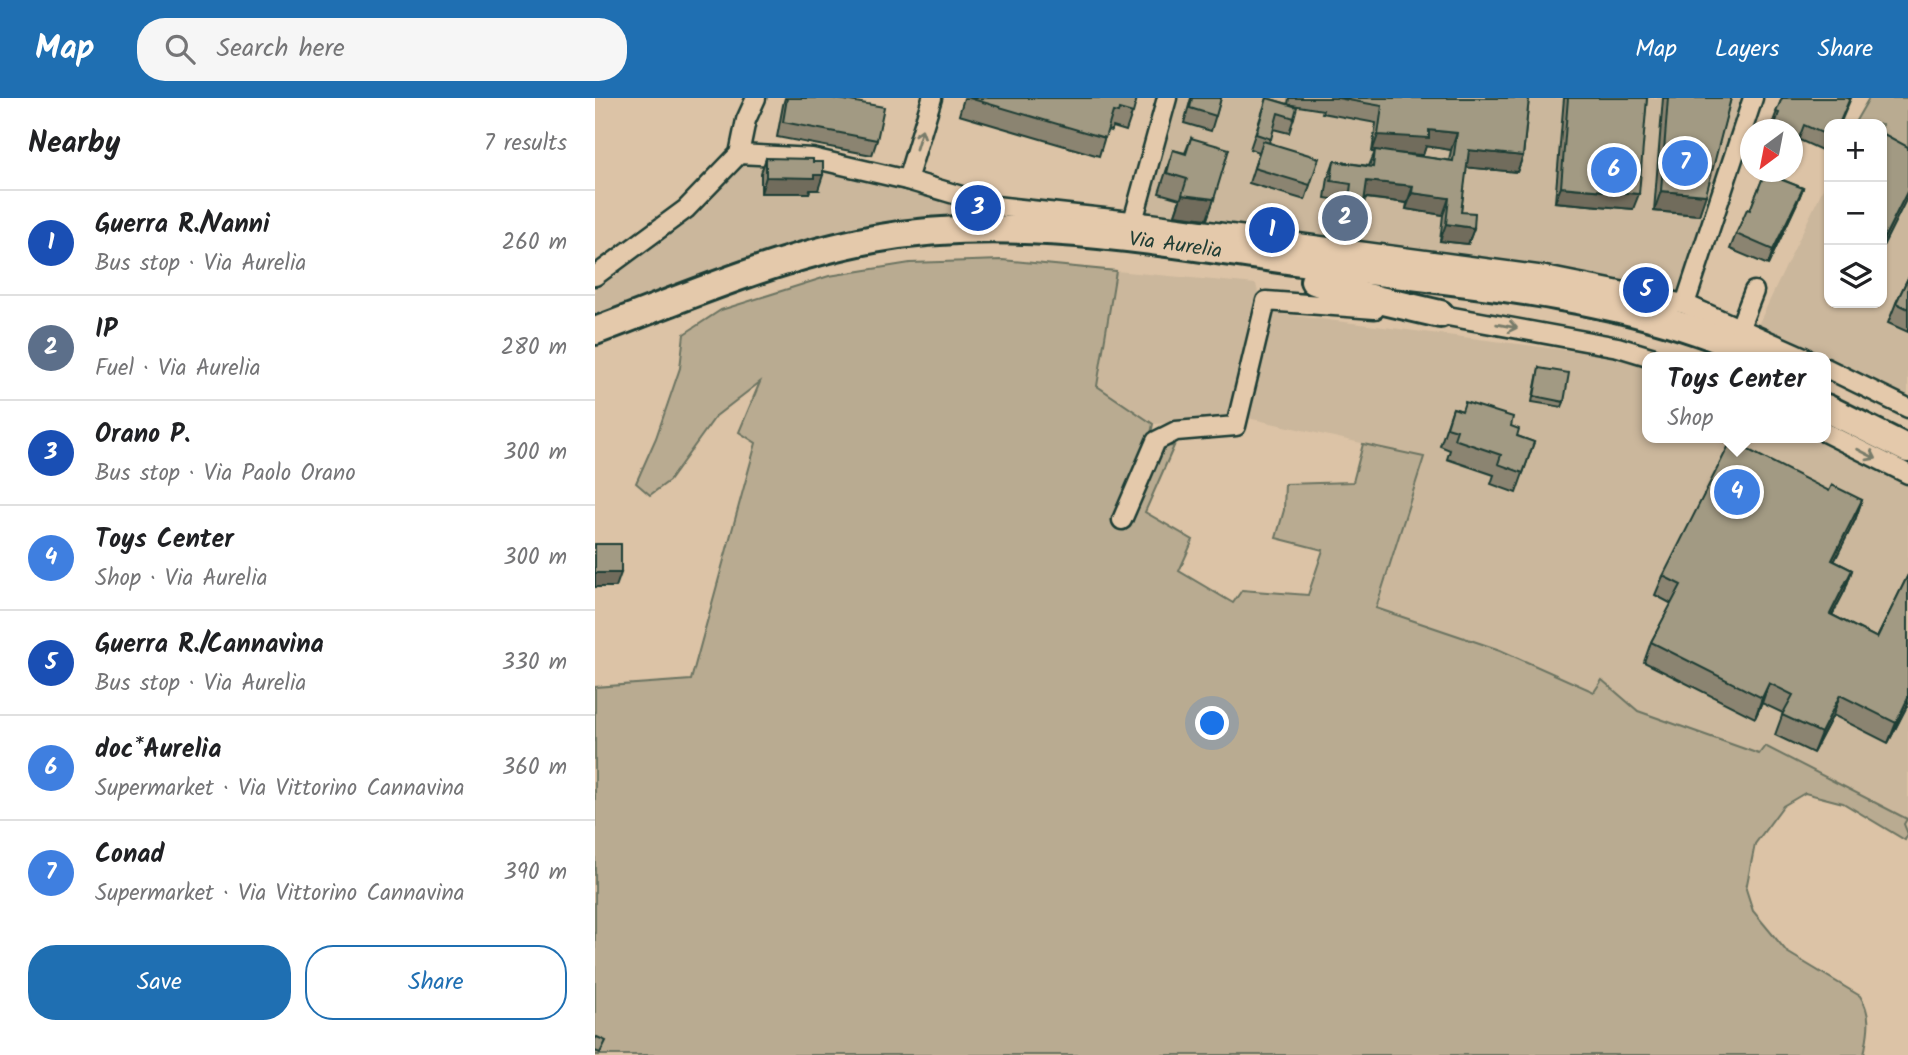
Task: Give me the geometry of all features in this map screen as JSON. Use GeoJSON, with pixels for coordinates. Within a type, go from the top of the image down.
{"type":"FeatureCollection","features":[{"type":"Feature","properties":{"kind":"highway","name":"Via Aurelia"},"geometry":{"type":"LineString","coordinates":[[595,331],[761,269],[813,253],[904,235],[1027,230],[1198,248],[1530,293],[1629,312],[1700,332],[1748,352]]}},
{"type":"Feature","properties":{"kind":"highway","name":"Via Aurelia"},"geometry":{"type":"LineString","coordinates":[[595,349],[714,303],[816,268],[888,254],[940,249],[1054,248],[1528,309],[1631,330],[1706,352]]}},
{"type":"Feature","properties":{"kind":"highway"},"geometry":{"type":"LineString","coordinates":[[1314,281],[1345,292],[1440,314]]}},
{"type":"Feature","properties":{"kind":"highway"},"geometry":{"type":"LineString","coordinates":[[1831,391],[1908,429]]}},
{"type":"Feature","properties":{"kind":"highway"},"geometry":{"type":"LineString","coordinates":[[1831,410],[1908,449]]}},
{"type":"Feature","properties":{"kind":"street"},"geometry":{"type":"LineString","coordinates":[[595,275],[694,202],[739,155],[746,120],[756,98]]}},
{"type":"Feature","properties":{"kind":"street"},"geometry":{"type":"LineString","coordinates":[[907,180],[932,98]]}},
{"type":"Feature","properties":{"kind":"street"},"geometry":{"type":"LineString","coordinates":[[1133,221],[1167,98]]}},
{"type":"Feature","properties":{"kind":"street"},"geometry":{"type":"LineString","coordinates":[[1685,304],[1753,98]]}},
{"type":"Feature","properties":{"kind":"street","name":"Via Aurelia"},"geometry":{"type":"LineString","coordinates":[[739,155],[812,159],[907,180],[995,206],[1133,221],[1545,276],[1685,304],[1793,352]]}},
{"type":"Feature","properties":{"kind":"street"},"geometry":{"type":"LineString","coordinates":[[1740,327],[1754,291]]}},
{"type":"Feature","properties":{"kind":"street"},"geometry":{"type":"LineString","coordinates":[[1122,520],[1156,440],[1176,431],[1236,426],[1266,301],[1440,314],[1619,347],[1642,354]]}},
{"type":"Feature","properties":{"kind":"street"},"geometry":{"type":"LineString","coordinates":[[1831,370],[1908,408]]}},
{"type":"Feature","properties":{"kind":"street"},"geometry":{"type":"LineString","coordinates":[[1831,436],[1908,474]]}},
{"type":"Feature","properties":{"kind":"shaded area"},"geometry":{"type":"Polygon","coordinates":[[[1176,98],[1744,98],[1679,296],[1143,215],[1176,98]]]}},
{"type":"Feature","properties":{"kind":"shaded area"},"geometry":{"type":"Polygon","coordinates":[[[1869,98],[1908,98],[1908,153],[1887,142],[1887,119],[1857,119],[1869,98]]]}},
{"type":"Feature","properties":{"kind":"shaded area"},"geometry":{"type":"Polygon","coordinates":[[[1887,140],[1908,150],[1908,398],[1831,361],[1831,352],[1813,352],[1758,325],[1824,186],[1824,308],[1887,308],[1887,140]]]}},
{"type":"Feature","properties":{"kind":"shaded area"},"geometry":{"type":"Polygon","coordinates":[[[742,163],[833,174],[896,187],[998,217],[868,226],[595,320],[595,289],[705,208],[742,163]]]}},
{"type":"Feature","properties":{"kind":"shaded area"},"geometry":{"type":"Polygon","coordinates":[[[1002,260],[1116,271],[1097,386],[1153,424],[1150,438],[1158,447],[1174,446],[1145,512],[1193,540],[1179,571],[1233,603],[1242,590],[1308,595],[1323,550],[1276,538],[1284,510],[1285,484],[1353,482],[1363,444],[1424,457],[1376,608],[1500,650],[1594,692],[1602,680],[1638,711],[1759,754],[1765,746],[1907,819],[1904,824],[1908,834],[1905,840],[1843,803],[1805,793],[1783,806],[1755,844],[1746,889],[1753,911],[1787,952],[1860,996],[1868,1018],[1864,1055],[595,1055],[595,687],[691,680],[756,443],[739,432],[760,382],[716,416],[669,481],[650,495],[636,483],[656,438],[680,368],[684,334],[721,310],[829,276],[910,263],[1002,260]]]}},
{"type":"Feature","properties":{"kind":"shaded area"},"geometry":{"type":"Polygon","coordinates":[[[1116,271],[1256,284],[1259,297],[1250,315],[1228,419],[1153,424],[1097,386],[1116,271]]]}},
{"type":"Feature","properties":{"kind":"shaded area"},"geometry":{"type":"Polygon","coordinates":[[[1273,313],[1604,355],[1642,365],[1642,443],[1827,443],[1908,484],[1908,831],[1903,824],[1907,819],[1765,746],[1760,754],[1708,736],[1638,711],[1602,680],[1595,692],[1500,650],[1375,608],[1424,457],[1248,418],[1273,313]]]}},
{"type":"Feature","properties":{"kind":"building"},"geometry":{"type":"Polygon","coordinates":[[[787,98],[833,98],[884,107],[877,140],[783,122],[787,98]]]}},
{"type":"Feature","properties":{"kind":"building"},"geometry":{"type":"Polygon","coordinates":[[[969,98],[1137,98],[1133,113],[1119,109],[1118,113],[1113,112],[1105,138],[969,98]]]}},
{"type":"Feature","properties":{"kind":"building"},"geometry":{"type":"Polygon","coordinates":[[[1192,98],[1221,98],[1216,116],[1190,108],[1192,98]]]}},
{"type":"Feature","properties":{"kind":"building"},"geometry":{"type":"Polygon","coordinates":[[[1267,98],[1297,107],[1294,118],[1278,113],[1271,139],[1256,134],[1267,98]]]}},
{"type":"Feature","properties":{"kind":"building"},"geometry":{"type":"Polygon","coordinates":[[[1337,98],[1529,98],[1523,156],[1469,150],[1461,212],[1475,213],[1474,228],[1446,224],[1449,198],[1412,193],[1413,186],[1367,181],[1361,223],[1346,221],[1351,184],[1331,181],[1334,161],[1373,167],[1375,150],[1453,161],[1457,133],[1429,130],[1429,138],[1378,135],[1382,106],[1337,98]]]}},
{"type":"Feature","properties":{"kind":"building"},"geometry":{"type":"Polygon","coordinates":[[[1568,98],[1647,98],[1639,194],[1561,187],[1568,98]]]}},
{"type":"Feature","properties":{"kind":"building"},"geometry":{"type":"Polygon","coordinates":[[[1668,98],[1731,98],[1706,195],[1661,191],[1668,98]]]}},
{"type":"Feature","properties":{"kind":"building"},"geometry":{"type":"Polygon","coordinates":[[[1782,98],[1850,98],[1841,119],[1824,119],[1824,134],[1804,125],[1803,128],[1803,119],[1777,119],[1779,113],[1776,112],[1782,98]]]}},
{"type":"Feature","properties":{"kind":"building"},"geometry":{"type":"Polygon","coordinates":[[[1887,136],[1908,147],[1908,190],[1887,232],[1887,136]]]}},
{"type":"Feature","properties":{"kind":"building"},"geometry":{"type":"Polygon","coordinates":[[[1191,138],[1229,149],[1214,199],[1182,195],[1187,179],[1167,173],[1173,150],[1186,154],[1191,138]]]}},
{"type":"Feature","properties":{"kind":"building"},"geometry":{"type":"Polygon","coordinates":[[[1263,141],[1319,158],[1310,185],[1254,168],[1263,141]]]}},
{"type":"Feature","properties":{"kind":"building"},"geometry":{"type":"Polygon","coordinates":[[[766,158],[813,159],[813,162],[823,162],[823,175],[814,175],[814,178],[766,177],[766,158]]]}},
{"type":"Feature","properties":{"kind":"building"},"geometry":{"type":"Polygon","coordinates":[[[1761,182],[1787,182],[1803,188],[1773,250],[1736,234],[1747,209],[1750,210],[1761,182]]]}},
{"type":"Feature","properties":{"kind":"building"},"geometry":{"type":"Polygon","coordinates":[[[1908,278],[1908,309],[1896,303],[1908,278]]]}},
{"type":"Feature","properties":{"kind":"building"},"geometry":{"type":"Polygon","coordinates":[[[1539,368],[1569,373],[1564,402],[1534,396],[1539,368]]]}},
{"type":"Feature","properties":{"kind":"building"},"geometry":{"type":"Polygon","coordinates":[[[1465,402],[1513,417],[1511,426],[1519,429],[1517,436],[1534,442],[1523,473],[1498,464],[1501,455],[1454,439],[1457,430],[1447,427],[1453,408],[1462,411],[1465,402]]]}},
{"type":"Feature","properties":{"kind":"building"},"geometry":{"type":"Polygon","coordinates":[[[1730,443],[1735,443],[1829,491],[1832,485],[1862,500],[1832,560],[1852,570],[1830,614],[1877,638],[1908,575],[1908,698],[1896,723],[1840,695],[1821,733],[1782,715],[1793,695],[1769,683],[1762,698],[1651,642],[1681,585],[1663,576],[1730,443]]]}},
{"type":"Feature","properties":{"kind":"building"},"geometry":{"type":"Polygon","coordinates":[[[595,544],[621,544],[621,573],[595,573],[595,544]]]}},
{"type":"Feature","properties":{"kind":"building"},"geometry":{"type":"Polygon","coordinates":[[[597,1037],[606,1041],[600,1053],[595,1051],[597,1037]]]}},
{"type":"Feature","properties":{"kind":"place","name":"Conad"},"geometry":{"type":"Point","coordinates":[1685,163]}},
{"type":"Feature","properties":{"kind":"place","name":"doc*Aurelia"},"geometry":{"type":"Point","coordinates":[1614,170]}},
{"type":"Feature","properties":{"kind":"place","name":"Orano P."},"geometry":{"type":"Point","coordinates":[978,208]}},
{"type":"Feature","properties":{"kind":"place","name":"IP"},"geometry":{"type":"Point","coordinates":[1345,218]}},
{"type":"Feature","properties":{"kind":"place","name":"Guerra R./Vanni"},"geometry":{"type":"Point","coordinates":[1272,230]}},
{"type":"Feature","properties":{"kind":"place","name":"Guerra R./Cannavina"},"geometry":{"type":"Point","coordinates":[1646,290]}},
{"type":"Feature","properties":{"kind":"place","name":"Toys Center"},"geometry":{"type":"Point","coordinates":[1737,492]}}]}
